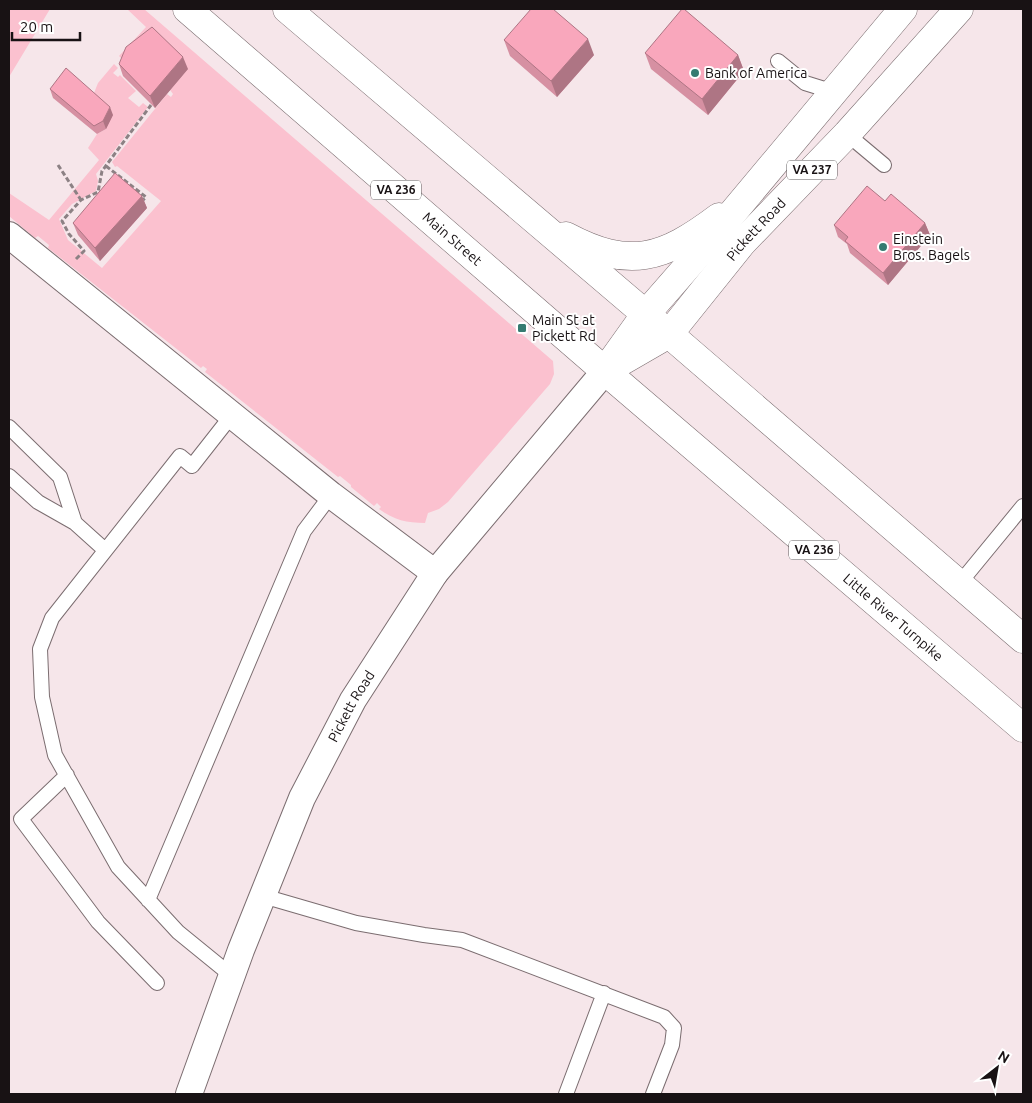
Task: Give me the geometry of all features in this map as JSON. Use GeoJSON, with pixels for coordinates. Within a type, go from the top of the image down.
{"type":"FeatureCollection","features":[{"type":"Feature","properties":{"kind":"main road","name":"Main Street"},"geometry":{"type":"LineString","coordinates":[[187,9],[605,371]]}},
{"type":"Feature","properties":{"kind":"main road"},"geometry":{"type":"LineString","coordinates":[[287,9],[669,334],[1023,639]]}},
{"type":"Feature","properties":{"kind":"main road","name":"Pickett Road"},"geometry":{"type":"LineString","coordinates":[[605,371],[645,315],[748,196],[904,9]]}},
{"type":"Feature","properties":{"kind":"main road","name":"Pickett Road"},"geometry":{"type":"LineString","coordinates":[[605,371],[669,334],[742,242],[847,134],[959,9]]}},
{"type":"Feature","properties":{"kind":"main road"},"geometry":{"type":"LineString","coordinates":[[533,219],[579,243],[602,252],[641,257],[657,253],[686,240],[748,196]]}},
{"type":"Feature","properties":{"kind":"main road","name":"Little River Turnpike"},"geometry":{"type":"LineString","coordinates":[[605,371],[1023,728]]}},
{"type":"Feature","properties":{"kind":"street"},"geometry":{"type":"LineString","coordinates":[[9,235],[331,495],[435,573]]}},
{"type":"Feature","properties":{"kind":"street","name":"Pickett Road"},"geometry":{"type":"LineString","coordinates":[[189,1094],[232,976],[302,798],[353,700],[435,573],[605,371]]}},
{"type":"Feature","properties":{"kind":"lane"},"geometry":{"type":"LineString","coordinates":[[778,61],[805,82],[834,92]]}},
{"type":"Feature","properties":{"kind":"lane"},"geometry":{"type":"LineString","coordinates":[[847,134],[884,165]]}},
{"type":"Feature","properties":{"kind":"lane"},"geometry":{"type":"LineString","coordinates":[[232,415],[192,466],[180,456],[52,618],[40,649],[42,697],[55,755],[118,867],[178,932],[232,976]]}},
{"type":"Feature","properties":{"kind":"lane"},"geometry":{"type":"LineString","coordinates":[[9,427],[60,477],[75,522]]}},
{"type":"Feature","properties":{"kind":"lane"},"geometry":{"type":"LineString","coordinates":[[9,476],[38,502],[75,522],[105,550]]}},
{"type":"Feature","properties":{"kind":"lane"},"geometry":{"type":"LineString","coordinates":[[148,900],[304,531],[331,495]]}},
{"type":"Feature","properties":{"kind":"lane"},"geometry":{"type":"LineString","coordinates":[[958,584],[1020,516]]}},
{"type":"Feature","properties":{"kind":"lane"},"geometry":{"type":"LineString","coordinates":[[67,775],[21,819],[98,922],[157,983]]}},
{"type":"Feature","properties":{"kind":"lane"},"geometry":{"type":"LineString","coordinates":[[263,896],[356,923],[462,940],[664,1017],[674,1028],[672,1046],[652,1094]]}},
{"type":"Feature","properties":{"kind":"lane"},"geometry":{"type":"LineString","coordinates":[[566,1094],[604,993]]}},
{"type":"Feature","properties":{"kind":"path"},"geometry":{"type":"LineString","coordinates":[[98,192],[102,171],[151,105]]}},
{"type":"Feature","properties":{"kind":"path"},"geometry":{"type":"LineString","coordinates":[[58,166],[81,200]]}},
{"type":"Feature","properties":{"kind":"path"},"geometry":{"type":"LineString","coordinates":[[106,166],[146,197],[140,203]]}},
{"type":"Feature","properties":{"kind":"path"},"geometry":{"type":"LineString","coordinates":[[61,277],[84,251],[69,234],[62,221],[81,200],[98,192]]}},
{"type":"Feature","properties":{"kind":"path"},"geometry":{"type":"LineString","coordinates":[[98,192],[102,196]]}},
{"type":"Feature","properties":{"kind":"shaded area"},"geometry":{"type":"Polygon","coordinates":[[[9,9],[50,9],[9,77],[9,9]]]}},
{"type":"Feature","properties":{"kind":"shaded area"},"geometry":{"type":"Polygon","coordinates":[[[127,9],[144,9],[553,361],[554,374],[550,384],[448,502],[439,509],[428,513],[425,523],[401,520],[379,509],[381,507],[377,503],[374,506],[340,476],[338,477],[205,372],[207,369],[203,366],[201,368],[48,248],[49,245],[38,236],[35,238],[9,216],[9,193],[49,220],[99,160],[88,148],[97,134],[106,129],[92,98],[98,83],[114,64],[118,68],[113,73],[118,77],[120,75],[136,91],[128,98],[139,107],[143,103],[148,107],[96,174],[98,181],[96,191],[72,204],[59,219],[68,240],[102,268],[161,201],[117,166],[115,167],[112,162],[167,94],[171,97],[173,94],[170,90],[188,69],[127,64],[119,56],[146,27],[127,9]]]}},
{"type":"Feature","properties":{"kind":"building"},"geometry":{"type":"Polygon","coordinates":[[[531,9],[553,9],[588,39],[551,81],[504,40],[531,9]]]}},
{"type":"Feature","properties":{"kind":"building"},"geometry":{"type":"Polygon","coordinates":[[[682,9],[738,55],[702,99],[645,53],[682,9]]]}},
{"type":"Feature","properties":{"kind":"building"},"geometry":{"type":"Polygon","coordinates":[[[152,27],[183,57],[150,96],[119,64],[126,47],[152,27]]]}},
{"type":"Feature","properties":{"kind":"building"},"geometry":{"type":"Polygon","coordinates":[[[66,68],[110,107],[103,121],[94,126],[50,89],[66,68]]]}},
{"type":"Feature","properties":{"kind":"building"},"geometry":{"type":"Polygon","coordinates":[[[115,173],[142,196],[95,248],[73,223],[115,173]]]}},
{"type":"Feature","properties":{"kind":"building"},"geometry":{"type":"Polygon","coordinates":[[[867,186],[885,201],[891,194],[925,223],[883,273],[845,241],[848,237],[834,225],[867,186]]]}},
{"type":"Feature","properties":{"kind":"place","name":"Bank of America"},"geometry":{"type":"Point","coordinates":[695,73]}},
{"type":"Feature","properties":{"kind":"place","name":"Einstein Bros. Bagels"},"geometry":{"type":"Point","coordinates":[883,247]}},
{"type":"Feature","properties":{"kind":"place","name":"Main St at Pickett Rd"},"geometry":{"type":"Point","coordinates":[522,328]}}]}
